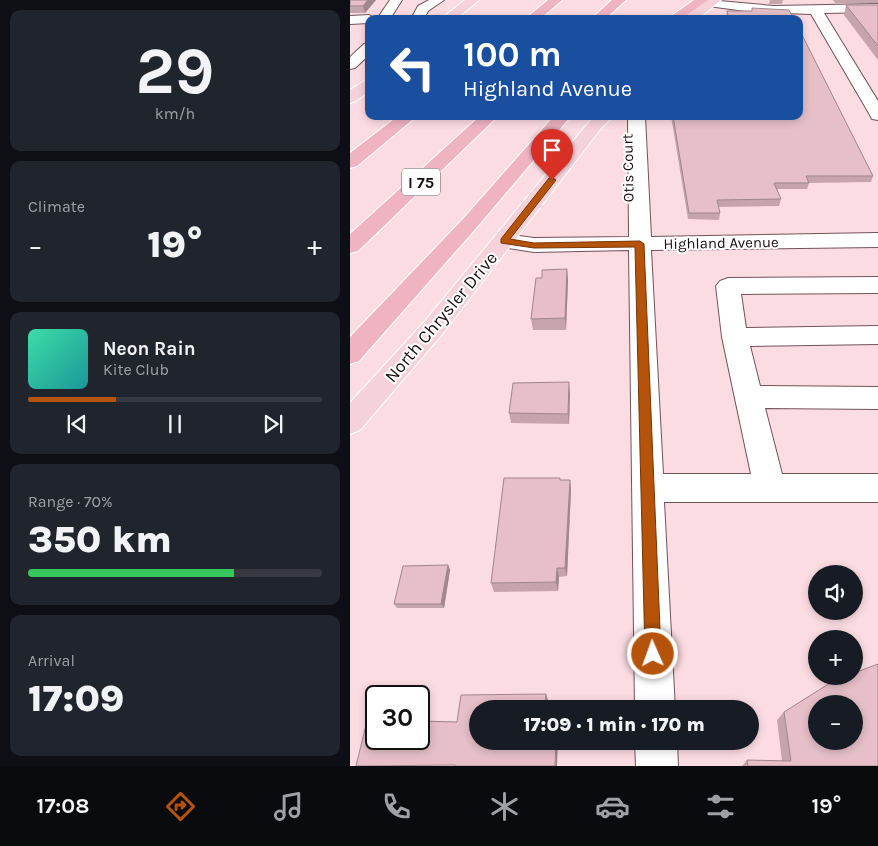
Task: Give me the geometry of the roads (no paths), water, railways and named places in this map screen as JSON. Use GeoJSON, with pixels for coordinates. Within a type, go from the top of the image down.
{"type":"FeatureCollection","features":[{"type":"Feature","properties":{"kind":"highway"},"geometry":{"type":"LineString","coordinates":[[536,15],[556,0]]}},
{"type":"Feature","properties":{"kind":"highway"},"geometry":{"type":"LineString","coordinates":[[601,15],[620,0]]}},
{"type":"Feature","properties":{"kind":"highway"},"geometry":{"type":"LineString","coordinates":[[680,15],[710,1]]}},
{"type":"Feature","properties":{"kind":"highway"},"geometry":{"type":"LineString","coordinates":[[350,162],[403,120]]}},
{"type":"Feature","properties":{"kind":"highway","name":"I 75"},"geometry":{"type":"LineString","coordinates":[[350,246],[486,120]]}},
{"type":"Feature","properties":{"kind":"highway"},"geometry":{"type":"LineString","coordinates":[[350,354],[559,120]]}},
{"type":"Feature","properties":{"kind":"main road"},"geometry":{"type":"LineString","coordinates":[[452,15],[473,0]]}},
{"type":"Feature","properties":{"kind":"main road"},"geometry":{"type":"LineString","coordinates":[[694,15],[710,1]]}},
{"type":"Feature","properties":{"kind":"main road"},"geometry":{"type":"LineString","coordinates":[[350,98],[365,86]]}},
{"type":"Feature","properties":{"kind":"main road","name":"North Chrysler Drive"},"geometry":{"type":"LineString","coordinates":[[350,422],[384,386],[601,120]]}},
{"type":"Feature","properties":{"kind":"street"},"geometry":{"type":"LineString","coordinates":[[386,15],[396,0]]}},
{"type":"Feature","properties":{"kind":"street"},"geometry":{"type":"LineString","coordinates":[[419,15],[423,9],[438,0]]}},
{"type":"Feature","properties":{"kind":"street"},"geometry":{"type":"LineString","coordinates":[[710,1],[878,8]]}},
{"type":"Feature","properties":{"kind":"street"},"geometry":{"type":"LineString","coordinates":[[817,13],[878,115]]}},
{"type":"Feature","properties":{"kind":"street"},"geometry":{"type":"LineString","coordinates":[[350,33],[360,19]]}},
{"type":"Feature","properties":{"kind":"street"},"geometry":{"type":"LineString","coordinates":[[350,66],[365,51]]}},
{"type":"Feature","properties":{"kind":"street"},"geometry":{"type":"LineString","coordinates":[[350,66],[365,68]]}},
{"type":"Feature","properties":{"kind":"street","name":"Otis Court"},"geometry":{"type":"LineString","coordinates":[[625,120],[627,126],[629,229],[640,244]]}},
{"type":"Feature","properties":{"kind":"street"},"geometry":{"type":"LineString","coordinates":[[636,120],[655,700]]}},
{"type":"Feature","properties":{"kind":"street","name":"Highland Avenue"},"geometry":{"type":"LineString","coordinates":[[504,241],[534,246],[878,240]]}},
{"type":"Feature","properties":{"kind":"street"},"geometry":{"type":"LineString","coordinates":[[769,487],[735,337],[728,286],[878,285]]}},
{"type":"Feature","properties":{"kind":"street"},"geometry":{"type":"LineString","coordinates":[[735,337],[878,335]]}},
{"type":"Feature","properties":{"kind":"street"},"geometry":{"type":"LineString","coordinates":[[748,397],[878,398]]}},
{"type":"Feature","properties":{"kind":"street"},"geometry":{"type":"LineString","coordinates":[[648,488],[878,488]]}},
{"type":"Feature","properties":{"kind":"street"},"geometry":{"type":"LineString","coordinates":[[656,750],[657,766]]}}]}
